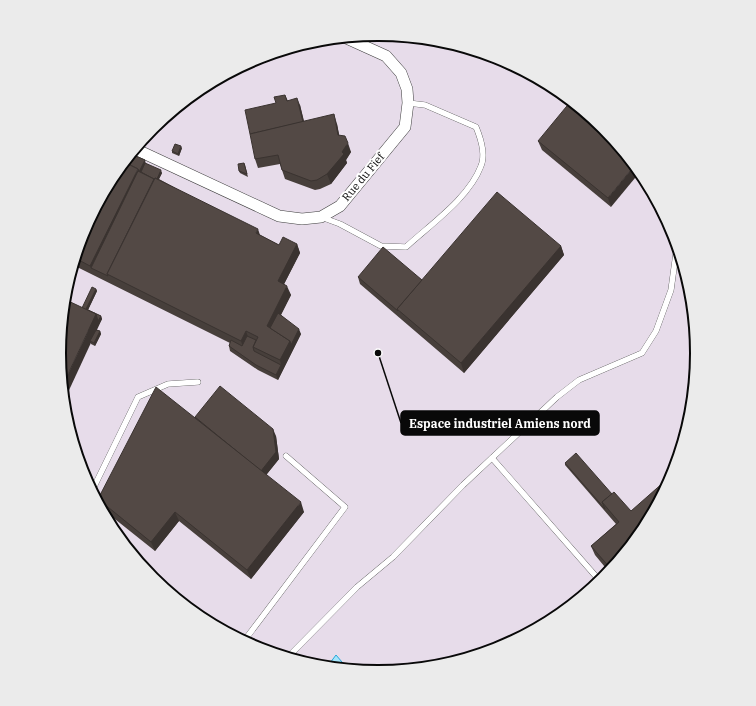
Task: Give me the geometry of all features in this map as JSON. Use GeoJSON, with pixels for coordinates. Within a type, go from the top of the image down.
{"type":"FeatureCollection","features":[{"type":"Feature","properties":{"kind":"street","name":"Rue du Fief"},"geometry":{"type":"LineString","coordinates":[[140,151],[278,216],[302,220],[321,217],[340,206],[405,127],[408,103],[407,89],[400,73],[386,56],[356,42]]}},
{"type":"Feature","properties":{"kind":"lane"},"geometry":{"type":"LineString","coordinates":[[321,217],[340,224],[381,246],[406,247],[466,193],[482,166],[481,140],[476,127],[425,105],[408,103]]}},
{"type":"Feature","properties":{"kind":"lane"},"geometry":{"type":"LineString","coordinates":[[292,653],[357,587],[393,557],[492,458],[557,396],[580,380],[642,353],[656,331],[671,290],[675,260]]}},
{"type":"Feature","properties":{"kind":"lane"},"geometry":{"type":"LineString","coordinates":[[95,484],[138,397],[168,384],[198,382]]}},
{"type":"Feature","properties":{"kind":"lane"},"geometry":{"type":"LineString","coordinates":[[248,636],[345,507],[286,456]]}},
{"type":"Feature","properties":{"kind":"lane"},"geometry":{"type":"LineString","coordinates":[[492,458],[596,577]]}},
{"type":"Feature","properties":{"kind":"shaded area"},"geometry":{"type":"Polygon","coordinates":[[[378,41],[439,47],[497,65],[534,83],[568,105],[599,132],[626,163],[658,215],[679,272],[684,292],[689,333],[689,373],[684,414],[666,472],[648,509],[626,543],[599,574],[568,601],[534,623],[497,641],[439,659],[378,665],[317,659],[259,641],[222,623],[188,601],[157,574],[130,543],[108,509],[90,472],[72,414],[66,353],[72,292],[90,234],[108,197],[130,163],[157,132],[188,105],[222,83],[259,65],[317,47],[378,41]]]}},
{"type":"Feature","properties":{"kind":"water"},"geometry":{"type":"Polygon","coordinates":[[[336,655],[342,663],[337,662],[331,661],[336,655]]]}},
{"type":"Feature","properties":{"kind":"building"},"geometry":{"type":"Polygon","coordinates":[[[285,95],[287,101],[297,98],[303,122],[250,134],[245,110],[276,103],[274,97],[285,95]]]}},
{"type":"Feature","properties":{"kind":"building"},"geometry":{"type":"Polygon","coordinates":[[[568,105],[599,132],[613,147],[631,170],[608,198],[538,141],[568,105]]]}},
{"type":"Feature","properties":{"kind":"building"},"geometry":{"type":"Polygon","coordinates":[[[334,114],[338,135],[345,136],[348,143],[342,152],[344,154],[327,174],[317,180],[311,181],[282,170],[278,155],[255,159],[250,134],[334,114]]]}},
{"type":"Feature","properties":{"kind":"building"},"geometry":{"type":"Polygon","coordinates":[[[175,144],[181,146],[178,154],[172,151],[175,144]]]}},
{"type":"Feature","properties":{"kind":"building"},"geometry":{"type":"Polygon","coordinates":[[[136,156],[145,160],[139,172],[138,169],[129,165],[136,156]]]}},
{"type":"Feature","properties":{"kind":"building"},"geometry":{"type":"Polygon","coordinates":[[[145,163],[161,170],[157,179],[154,179],[141,172],[145,163]]]}},
{"type":"Feature","properties":{"kind":"building"},"geometry":{"type":"Polygon","coordinates":[[[244,163],[247,174],[239,171],[238,164],[244,163]]]}},
{"type":"Feature","properties":{"kind":"building"},"geometry":{"type":"Polygon","coordinates":[[[129,165],[138,169],[90,266],[80,261],[90,234],[108,197],[129,165]]]}},
{"type":"Feature","properties":{"kind":"building"},"geometry":{"type":"Polygon","coordinates":[[[138,171],[154,179],[107,274],[108,276],[91,268],[138,171]]]}},
{"type":"Feature","properties":{"kind":"building"},"geometry":{"type":"Polygon","coordinates":[[[155,178],[258,229],[256,233],[279,245],[283,237],[297,244],[278,281],[287,286],[267,326],[290,341],[280,360],[253,347],[258,337],[246,331],[241,341],[107,274],[155,178]]]}},
{"type":"Feature","properties":{"kind":"building"},"geometry":{"type":"Polygon","coordinates":[[[497,192],[561,246],[461,363],[397,309],[497,192]]]}},
{"type":"Feature","properties":{"kind":"building"},"geometry":{"type":"Polygon","coordinates":[[[383,247],[422,280],[397,309],[398,311],[358,277],[383,247]]]}},
{"type":"Feature","properties":{"kind":"building"},"geometry":{"type":"Polygon","coordinates":[[[92,287],[96,289],[86,309],[101,316],[98,321],[96,314],[82,308],[92,287]]]}},
{"type":"Feature","properties":{"kind":"building"},"geometry":{"type":"Polygon","coordinates":[[[70,302],[96,314],[67,376],[66,353],[70,302]]]}},
{"type":"Feature","properties":{"kind":"building"},"geometry":{"type":"Polygon","coordinates":[[[278,313],[299,329],[291,345],[290,341],[270,328],[278,313]]]}},
{"type":"Feature","properties":{"kind":"building"},"geometry":{"type":"Polygon","coordinates":[[[96,330],[100,331],[94,343],[90,341],[96,330]]]}},
{"type":"Feature","properties":{"kind":"building"},"geometry":{"type":"Polygon","coordinates":[[[247,336],[256,340],[253,347],[254,351],[281,365],[276,375],[256,365],[229,346],[231,340],[242,346],[247,336]]]}},
{"type":"Feature","properties":{"kind":"building"},"geometry":{"type":"Polygon","coordinates":[[[220,386],[273,429],[276,452],[261,471],[195,417],[220,386]]]}},
{"type":"Feature","properties":{"kind":"building"},"geometry":{"type":"Polygon","coordinates":[[[156,387],[301,502],[247,570],[175,512],[151,542],[106,506],[100,495],[156,387]]]}},
{"type":"Feature","properties":{"kind":"building"},"geometry":{"type":"Polygon","coordinates":[[[576,453],[612,494],[602,502],[605,509],[565,463],[576,453]]]}},
{"type":"Feature","properties":{"kind":"building"},"geometry":{"type":"Polygon","coordinates":[[[661,485],[648,509],[626,543],[607,565],[591,546],[619,522],[602,502],[614,492],[631,511],[661,485]]]}},
{"type":"Feature","properties":{"kind":"place","name":"Espace industriel Amiens nord"},"geometry":{"type":"Point","coordinates":[378,353]}}]}
